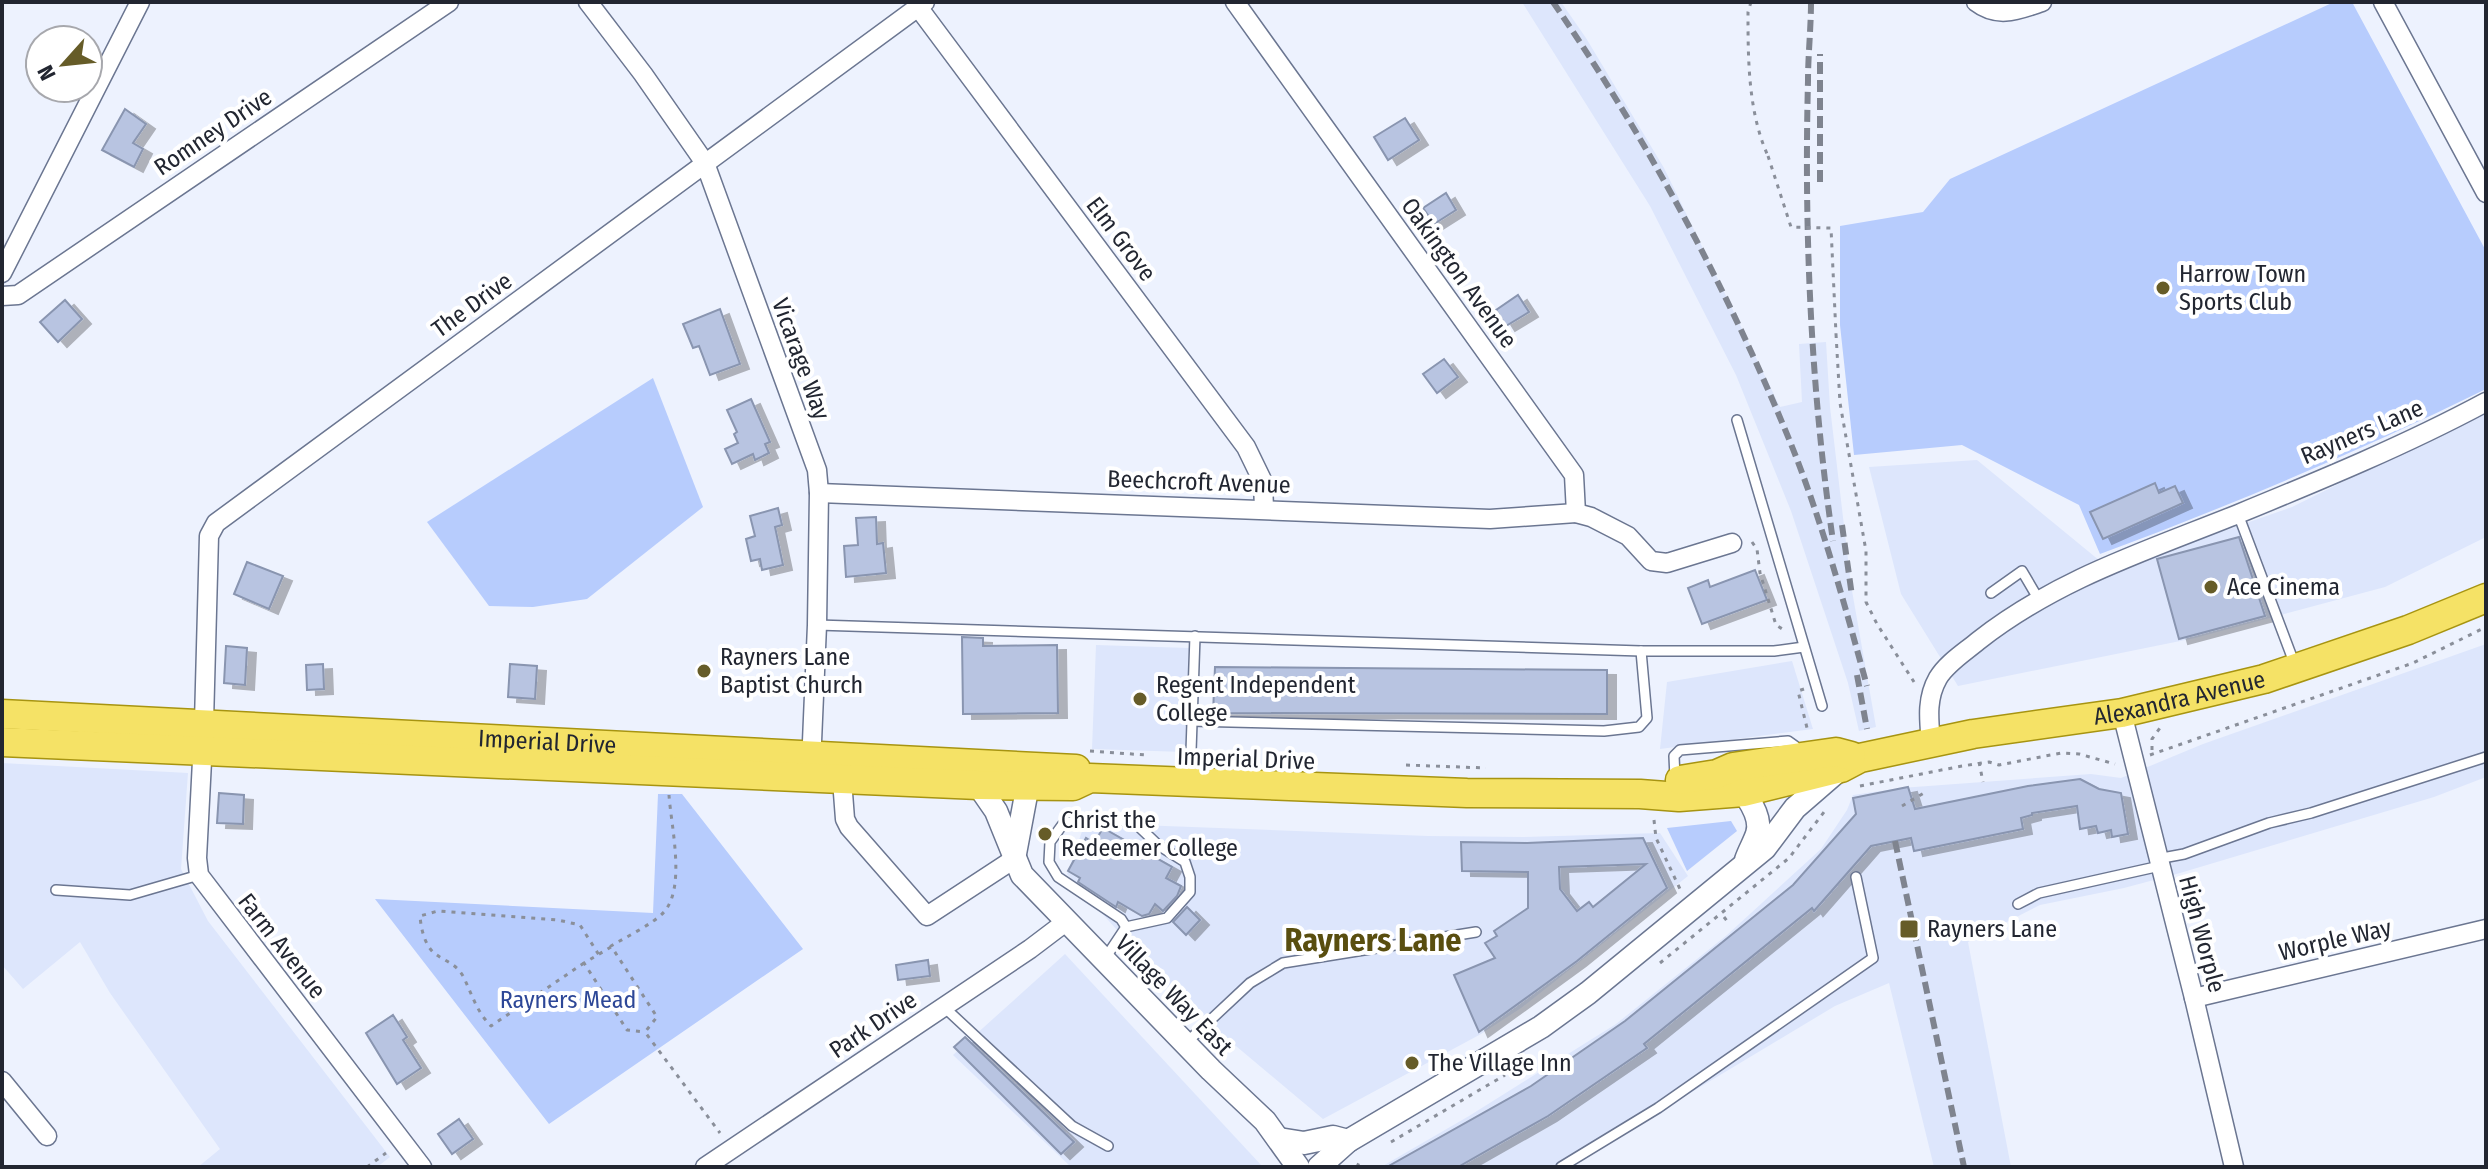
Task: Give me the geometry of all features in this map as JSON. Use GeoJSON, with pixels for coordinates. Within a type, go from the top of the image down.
{"type":"FeatureCollection","features":[{"type":"Feature","properties":{"kind":"main road","name":"Alexandra Avenue"},"geometry":{"type":"LineString","coordinates":[[1744,792],[1852,771],[1931,743],[2122,713],[2264,679],[2408,630],[2486,598]]}},
{"type":"Feature","properties":{"kind":"main road","name":"Imperial Drive"},"geometry":{"type":"LineString","coordinates":[[2,714],[204,722],[811,765],[1036,776],[1073,786],[1089,765],[1190,784],[1492,793],[1647,803],[1733,767],[1799,758]]}},
{"type":"Feature","properties":{"kind":"main road","name":"Imperial Drive"},"geometry":{"type":"LineString","coordinates":[[2,742],[667,771],[811,765],[842,780],[978,785],[1036,776]]}},
{"type":"Feature","properties":{"kind":"main road","name":"Alexandra Avenue"},"geometry":{"type":"LineString","coordinates":[[1799,758],[1836,752],[1852,771]]}},
{"type":"Feature","properties":{"kind":"main road","name":"Imperial Drive"},"geometry":{"type":"LineString","coordinates":[[1677,789],[1744,792]]}},
{"type":"Feature","properties":{"kind":"street"},"geometry":{"type":"LineString","coordinates":[[2,273],[140,2]]}},
{"type":"Feature","properties":{"kind":"street","name":"Romney Drive"},"geometry":{"type":"LineString","coordinates":[[2,296],[18,295],[449,2]]}},
{"type":"Feature","properties":{"kind":"street","name":"Vicarage Way"},"geometry":{"type":"LineString","coordinates":[[588,2],[705,163],[817,470],[817,625],[811,765]]}},
{"type":"Feature","properties":{"kind":"street","name":"Oakington Avenue"},"geometry":{"type":"LineString","coordinates":[[1235,2],[1574,475],[1576,513]]}},
{"type":"Feature","properties":{"kind":"street"},"geometry":{"type":"LineString","coordinates":[[1976,2],[1985,9],[2010,13],[2042,2]]}},
{"type":"Feature","properties":{"kind":"street"},"geometry":{"type":"LineString","coordinates":[[2383,2],[2486,193]]}},
{"type":"Feature","properties":{"kind":"street","name":"The Drive"},"geometry":{"type":"LineString","coordinates":[[204,722],[209,536],[216,523],[921,4]]}},
{"type":"Feature","properties":{"kind":"street","name":"Elm Grove"},"geometry":{"type":"LineString","coordinates":[[921,4],[1246,447],[1263,482],[1264,509]]}},
{"type":"Feature","properties":{"kind":"street","name":"Rayners Lane"},"geometry":{"type":"LineString","coordinates":[[1931,693],[1940,675],[1997,627],[2081,576],[2238,514],[2438,428],[2486,402]]}},
{"type":"Feature","properties":{"kind":"street","name":"Beechcroft Avenue"},"geometry":{"type":"LineString","coordinates":[[819,493],[1490,519],[1576,513]]}},
{"type":"Feature","properties":{"kind":"street"},"geometry":{"type":"LineString","coordinates":[[1576,513],[1610,525],[1628,536],[1651,561],[1667,563],[1732,543]]}},
{"type":"Feature","properties":{"kind":"street"},"geometry":{"type":"LineString","coordinates":[[1931,693],[1931,743]]}},
{"type":"Feature","properties":{"kind":"street","name":"High Worple"},"geometry":{"type":"LineString","coordinates":[[2122,713],[2234,1167]]}},
{"type":"Feature","properties":{"kind":"street"},"geometry":{"type":"LineString","coordinates":[[199,875],[197,858],[204,722]]}},
{"type":"Feature","properties":{"kind":"street"},"geometry":{"type":"LineString","coordinates":[[1319,1167],[1541,1027],[1588,993],[1765,848],[1795,808],[1852,771]]}},
{"type":"Feature","properties":{"kind":"street"},"geometry":{"type":"LineString","coordinates":[[1717,774],[1732,779],[1744,792],[1758,823],[1756,837],[1745,862]]}},
{"type":"Feature","properties":{"kind":"street"},"geometry":{"type":"LineString","coordinates":[[842,780],[845,819],[849,827],[927,916],[1014,859],[1036,776]]}},
{"type":"Feature","properties":{"kind":"street","name":"Village Way East"},"geometry":{"type":"LineString","coordinates":[[978,785],[996,811],[1022,875],[1265,1121],[1287,1157]]}},
{"type":"Feature","properties":{"kind":"street","name":"Farm Avenue"},"geometry":{"type":"LineString","coordinates":[[199,875],[422,1167]]}},
{"type":"Feature","properties":{"kind":"street","name":"Park Drive"},"geometry":{"type":"LineString","coordinates":[[705,1167],[1067,921]]}},
{"type":"Feature","properties":{"kind":"street","name":"Worple Way"},"geometry":{"type":"LineString","coordinates":[[2194,998],[2486,929]]}},
{"type":"Feature","properties":{"kind":"street"},"geometry":{"type":"LineString","coordinates":[[2,1081],[47,1136]]}},
{"type":"Feature","properties":{"kind":"street"},"geometry":{"type":"LineString","coordinates":[[1287,1157],[1304,1143],[1333,1137],[1342,1153]]}},
{"type":"Feature","properties":{"kind":"lane"},"geometry":{"type":"LineString","coordinates":[[1737,420],[1822,706]]}},
{"type":"Feature","properties":{"kind":"lane"},"geometry":{"type":"LineString","coordinates":[[2238,514],[2296,669]]}},
{"type":"Feature","properties":{"kind":"lane"},"geometry":{"type":"LineString","coordinates":[[1991,593],[2022,571],[2039,600]]}},
{"type":"Feature","properties":{"kind":"lane"},"geometry":{"type":"LineString","coordinates":[[817,625],[1641,651],[1774,651],[1804,647]]}},
{"type":"Feature","properties":{"kind":"lane"},"geometry":{"type":"LineString","coordinates":[[1190,784],[1195,636]]}},
{"type":"Feature","properties":{"kind":"lane"},"geometry":{"type":"LineString","coordinates":[[1190,721],[1604,731],[1639,727],[1647,718],[1641,651]]}},
{"type":"Feature","properties":{"kind":"lane"},"geometry":{"type":"LineString","coordinates":[[1677,789],[1674,756],[1680,750],[1788,741],[1795,746],[1799,758]]}},
{"type":"Feature","properties":{"kind":"lane"},"geometry":{"type":"LineString","coordinates":[[2018,904],[2039,893],[2158,862],[2269,823],[2311,813],[2486,757]]}},
{"type":"Feature","properties":{"kind":"lane"},"geometry":{"type":"LineString","coordinates":[[1104,960],[1126,927],[1167,918],[1190,892],[1190,877],[1185,862],[1158,845],[1134,822],[1085,818],[1063,824],[1050,842],[1049,862],[1058,877],[1121,919],[1126,927]]}},
{"type":"Feature","properties":{"kind":"lane"},"geometry":{"type":"LineString","coordinates":[[56,890],[130,895],[199,875]]}},
{"type":"Feature","properties":{"kind":"lane"},"geometry":{"type":"LineString","coordinates":[[1561,1167],[1658,1108],[1873,958],[1856,877]]}},
{"type":"Feature","properties":{"kind":"lane"},"geometry":{"type":"LineString","coordinates":[[1186,1043],[1250,983],[1283,963],[1476,932]]}},
{"type":"Feature","properties":{"kind":"lane"},"geometry":{"type":"LineString","coordinates":[[944,1007],[1072,1126],[1108,1146]]}},
{"type":"Feature","properties":{"kind":"path"},"geometry":{"type":"LineString","coordinates":[[1751,2],[1748,12],[1750,75],[1761,140],[1791,227],[1831,228],[1840,403],[1866,551],[1866,602],[1915,684],[1931,693]]}},
{"type":"Feature","properties":{"kind":"path"},"geometry":{"type":"LineString","coordinates":[[1732,543],[1749,538],[1757,549],[1760,573],[1776,625],[1787,632],[1799,630]]}},
{"type":"Feature","properties":{"kind":"path"},"geometry":{"type":"LineString","coordinates":[[2143,757],[2413,663],[2486,627]]}},
{"type":"Feature","properties":{"kind":"path"},"geometry":{"type":"LineString","coordinates":[[1803,690],[1798,691],[1807,721]]}},
{"type":"Feature","properties":{"kind":"path","name":"Alexandra Avenue"},"geometry":{"type":"LineString","coordinates":[[1852,771],[1978,760],[1999,765],[2061,753],[2079,754],[2115,764],[2124,762]]}},
{"type":"Feature","properties":{"kind":"path","name":"Imperial Drive"},"geometry":{"type":"LineString","coordinates":[[1089,765],[1147,755]]}},
{"type":"Feature","properties":{"kind":"path"},"geometry":{"type":"LineString","coordinates":[[1978,760],[1983,782]]}},
{"type":"Feature","properties":{"kind":"path"},"geometry":{"type":"LineString","coordinates":[[1404,765],[1491,768]]}},
{"type":"Feature","properties":{"kind":"path"},"geometry":{"type":"LineString","coordinates":[[599,955],[580,925],[558,920],[438,911],[420,916],[422,932],[434,952],[447,958],[461,973],[475,1007],[491,1026],[664,913],[673,896],[676,851],[667,771]]}},
{"type":"Feature","properties":{"kind":"path"},"geometry":{"type":"LineString","coordinates":[[1902,806],[1924,793]]}},
{"type":"Feature","properties":{"kind":"path"},"geometry":{"type":"LineString","coordinates":[[1647,803],[1656,838],[1680,889]]}},
{"type":"Feature","properties":{"kind":"path"},"geometry":{"type":"LineString","coordinates":[[1724,917],[1730,925]]}},
{"type":"Feature","properties":{"kind":"path"},"geometry":{"type":"LineString","coordinates":[[611,946],[657,1017],[645,1032]]}},
{"type":"Feature","properties":{"kind":"path"},"geometry":{"type":"LineString","coordinates":[[584,963],[627,1030],[645,1032],[732,1149]]}},
{"type":"Feature","properties":{"kind":"path"},"geometry":{"type":"LineString","coordinates":[[367,1167],[402,1141]]}},
{"type":"Feature","properties":{"kind":"shaded area"},"geometry":{"type":"Polygon","coordinates":[[[1522,2],[1561,2],[1586,38],[1664,168],[1780,407],[1802,402],[1799,344],[1826,342],[1830,407],[1851,585],[1876,727],[1859,731],[1848,683],[1791,511],[1736,375],[1650,206],[1522,2]]]}},
{"type":"Feature","properties":{"kind":"shaded area"},"geometry":{"type":"Polygon","coordinates":[[[2486,411],[2486,537],[2385,587],[2195,638],[1958,686],[1901,594],[1869,467],[1977,460],[2111,570],[2292,507],[2486,411]]]}},
{"type":"Feature","properties":{"kind":"shaded area"},"geometry":{"type":"Polygon","coordinates":[[[2486,644],[2486,777],[2434,797],[2180,873],[2040,905],[1968,942],[2011,1167],[1934,1167],[1889,983],[1835,1006],[1567,1167],[1381,1167],[1616,1024],[1727,935],[1821,849],[1847,810],[1853,795],[1901,788],[2091,774],[2121,778],[2203,744],[2486,644]]]}},
{"type":"Feature","properties":{"kind":"shaded area","name":"Regent Independent College"},"geometry":{"type":"Polygon","coordinates":[[[1096,645],[1189,648],[1185,752],[1092,749],[1096,645]]]}},
{"type":"Feature","properties":{"kind":"shaded area"},"geometry":{"type":"Polygon","coordinates":[[[1792,661],[1813,729],[1660,749],[1667,682],[1792,661]]]}},
{"type":"Feature","properties":{"kind":"shaded area"},"geometry":{"type":"Polygon","coordinates":[[[2,763],[188,773],[181,869],[208,921],[390,1157],[377,1167],[198,1167],[220,1149],[110,993],[80,942],[23,989],[2,965],[2,763]]]}},
{"type":"Feature","properties":{"kind":"shaded area"},"geometry":{"type":"Polygon","coordinates":[[[1085,823],[1428,836],[1660,833],[1688,876],[1521,1008],[1481,1034],[1323,1119],[1174,994],[1067,874],[1085,823]]]}},
{"type":"Feature","properties":{"kind":"shaded area"},"geometry":{"type":"Polygon","coordinates":[[[1065,954],[1262,1166],[1071,1167],[953,1055],[1065,954]]]}},
{"type":"Feature","properties":{"kind":"green space","name":"Harrow Town Sports Club"},"geometry":{"type":"Polygon","coordinates":[[[2334,2],[2352,2],[2486,251],[2486,389],[2295,476],[2100,554],[2079,505],[1962,445],[1854,455],[1840,325],[1840,226],[1923,212],[1950,179],[2334,2]]]}},
{"type":"Feature","properties":{"kind":"green space"},"geometry":{"type":"Polygon","coordinates":[[[653,378],[703,507],[587,599],[533,607],[489,606],[427,522],[653,378]]]}},
{"type":"Feature","properties":{"kind":"green space","name":"Rayners Mead"},"geometry":{"type":"Polygon","coordinates":[[[658,794],[682,794],[803,949],[549,1124],[375,899],[653,913],[658,794]]]}},
{"type":"Feature","properties":{"kind":"green space"},"geometry":{"type":"Polygon","coordinates":[[[1731,821],[1737,831],[1687,871],[1667,828],[1731,821]]]}},
{"type":"Feature","properties":{"kind":"building"},"geometry":{"type":"Polygon","coordinates":[[[125,109],[146,124],[133,143],[143,149],[134,167],[102,150],[125,109]]]}},
{"type":"Feature","properties":{"kind":"building"},"geometry":{"type":"Polygon","coordinates":[[[1405,118],[1419,140],[1388,160],[1374,137],[1405,118]]]}},
{"type":"Feature","properties":{"kind":"building"},"geometry":{"type":"Polygon","coordinates":[[[1446,193],[1456,210],[1434,224],[1423,208],[1446,193]]]}},
{"type":"Feature","properties":{"kind":"building"},"geometry":{"type":"Polygon","coordinates":[[[1518,295],[1529,312],[1506,326],[1496,310],[1518,295]]]}},
{"type":"Feature","properties":{"kind":"building"},"geometry":{"type":"Polygon","coordinates":[[[65,300],[82,319],[58,342],[40,322],[65,300]]]}},
{"type":"Feature","properties":{"kind":"building"},"geometry":{"type":"Polygon","coordinates":[[[720,309],[740,364],[710,375],[699,346],[693,348],[683,324],[720,309]]]}},
{"type":"Feature","properties":{"kind":"building"},"geometry":{"type":"Polygon","coordinates":[[[1444,359],[1458,377],[1437,393],[1423,374],[1444,359]]]}},
{"type":"Feature","properties":{"kind":"building"},"geometry":{"type":"Polygon","coordinates":[[[751,399],[770,442],[765,444],[769,453],[755,460],[753,454],[732,464],[725,449],[738,443],[734,434],[737,432],[727,410],[751,399]]]}},
{"type":"Feature","properties":{"kind":"building"},"geometry":{"type":"Polygon","coordinates":[[[2155,483],[2159,493],[2175,486],[2183,503],[2103,539],[2090,512],[2155,483]]]}},
{"type":"Feature","properties":{"kind":"building"},"geometry":{"type":"Polygon","coordinates":[[[778,508],[782,525],[775,527],[783,565],[762,570],[760,559],[751,561],[746,539],[755,536],[750,516],[778,508]]]}},
{"type":"Feature","properties":{"kind":"building"},"geometry":{"type":"Polygon","coordinates":[[[876,517],[877,544],[883,543],[886,573],[846,577],[844,546],[858,545],[856,518],[876,517]]]}},
{"type":"Feature","properties":{"kind":"building","name":"Ace Cinema"},"geometry":{"type":"Polygon","coordinates":[[[2239,537],[2265,616],[2179,639],[2157,559],[2239,537]]]}},
{"type":"Feature","properties":{"kind":"building"},"geometry":{"type":"Polygon","coordinates":[[[247,562],[283,576],[269,609],[234,594],[247,562]]]}},
{"type":"Feature","properties":{"kind":"building"},"geometry":{"type":"Polygon","coordinates":[[[1755,570],[1767,600],[1702,624],[1688,588],[1708,580],[1710,587],[1755,570]]]}},
{"type":"Feature","properties":{"kind":"building"},"geometry":{"type":"Polygon","coordinates":[[[962,637],[983,638],[983,646],[1057,645],[1058,713],[963,714],[962,637]]]}},
{"type":"Feature","properties":{"kind":"building"},"geometry":{"type":"Polygon","coordinates":[[[226,646],[247,648],[245,685],[224,683],[226,646]]]}},
{"type":"Feature","properties":{"kind":"building"},"geometry":{"type":"Polygon","coordinates":[[[323,664],[324,689],[307,690],[306,665],[323,664]]]}},
{"type":"Feature","properties":{"kind":"building"},"geometry":{"type":"Polygon","coordinates":[[[510,664],[537,666],[535,699],[508,697],[510,664]]]}},
{"type":"Feature","properties":{"kind":"building"},"geometry":{"type":"Polygon","coordinates":[[[1215,667],[1607,670],[1607,714],[1213,713],[1215,667]]]}},
{"type":"Feature","properties":{"kind":"building"},"geometry":{"type":"Polygon","coordinates":[[[2080,779],[2099,789],[2121,793],[2128,834],[2112,837],[2111,830],[2098,833],[2096,826],[2080,829],[2077,806],[2032,813],[2021,818],[2023,829],[1914,851],[1911,838],[1871,846],[1814,911],[1812,908],[1644,1044],[1647,1048],[1548,1116],[1458,1167],[1387,1167],[1531,1086],[1625,1021],[1793,885],[1856,814],[1853,798],[1908,787],[1915,809],[2028,786],[2080,779]]]}},
{"type":"Feature","properties":{"kind":"building"},"geometry":{"type":"Polygon","coordinates":[[[219,793],[244,795],[243,824],[217,823],[219,793]]]}},
{"type":"Feature","properties":{"kind":"building"},"geometry":{"type":"Polygon","coordinates":[[[1103,828],[1172,867],[1166,878],[1181,886],[1177,896],[1163,911],[1155,904],[1149,914],[1142,916],[1118,902],[1116,907],[1078,882],[1080,878],[1068,871],[1086,838],[1094,843],[1103,828]]]}},
{"type":"Feature","properties":{"kind":"building"},"geometry":{"type":"Polygon","coordinates":[[[1643,838],[1667,888],[1577,961],[1479,1032],[1454,975],[1495,958],[1485,943],[1497,936],[1494,931],[1528,908],[1528,872],[1462,871],[1461,842],[1527,843],[1643,838]],[[1646,864],[1559,867],[1560,889],[1577,911],[1589,902],[1593,907],[1646,864]]]}},
{"type":"Feature","properties":{"kind":"building"},"geometry":{"type":"Polygon","coordinates":[[[1187,907],[1200,920],[1186,935],[1173,922],[1187,907]]]}},
{"type":"Feature","properties":{"kind":"building"},"geometry":{"type":"Polygon","coordinates":[[[928,960],[930,976],[898,980],[896,965],[928,960]]]}},
{"type":"Feature","properties":{"kind":"building"},"geometry":{"type":"Polygon","coordinates":[[[393,1015],[407,1037],[403,1040],[421,1068],[397,1084],[366,1033],[393,1015]]]}},
{"type":"Feature","properties":{"kind":"building"},"geometry":{"type":"Polygon","coordinates":[[[965,1037],[1074,1142],[1061,1154],[954,1047],[965,1037]]]}},
{"type":"Feature","properties":{"kind":"building"},"geometry":{"type":"Polygon","coordinates":[[[459,1119],[473,1139],[452,1154],[438,1134],[459,1119]]]}},
{"type":"Feature","properties":{"kind":"railway"},"geometry":{"type":"LineString","coordinates":[[1553,2],[1650,156],[1735,316],[1808,490],[1867,686]]}},
{"type":"Feature","properties":{"kind":"railway"},"geometry":{"type":"LineString","coordinates":[[1811,2],[1808,254],[1819,427],[1833,541]]}},
{"type":"Feature","properties":{"kind":"railway"},"geometry":{"type":"LineString","coordinates":[[1820,54],[1820,182]]}},
{"type":"Feature","properties":{"kind":"railway"},"geometry":{"type":"LineString","coordinates":[[1842,525],[1852,596]]}},
{"type":"Feature","properties":{"kind":"railway"},"geometry":{"type":"LineString","coordinates":[[1857,675],[1867,729]]}},
{"type":"Feature","properties":{"kind":"railway"},"geometry":{"type":"LineString","coordinates":[[1895,841],[1964,1167]]}},
{"type":"Feature","properties":{"kind":"place","name":"Harrow Town Sports Club"},"geometry":{"type":"Point","coordinates":[2163,288]}},
{"type":"Feature","properties":{"kind":"place","name":"Ace Cinema"},"geometry":{"type":"Point","coordinates":[2211,587]}},
{"type":"Feature","properties":{"kind":"place","name":"Rayners Lane Baptist Church"},"geometry":{"type":"Point","coordinates":[704,671]}},
{"type":"Feature","properties":{"kind":"place","name":"Regent Independent College"},"geometry":{"type":"Point","coordinates":[1140,699]}},
{"type":"Feature","properties":{"kind":"place","name":"Christ the Redeemer College"},"geometry":{"type":"Point","coordinates":[1045,834]}},
{"type":"Feature","properties":{"kind":"place","name":"Rayners Lane"},"geometry":{"type":"Point","coordinates":[1909,929]}},
{"type":"Feature","properties":{"kind":"place","name":"The Village Inn"},"geometry":{"type":"Point","coordinates":[1412,1063]}},
{"type":"Feature","properties":{"kind":"district","name":"Rayners Lane"},"geometry":{"type":"Point","coordinates":[1373,940]}}]}
